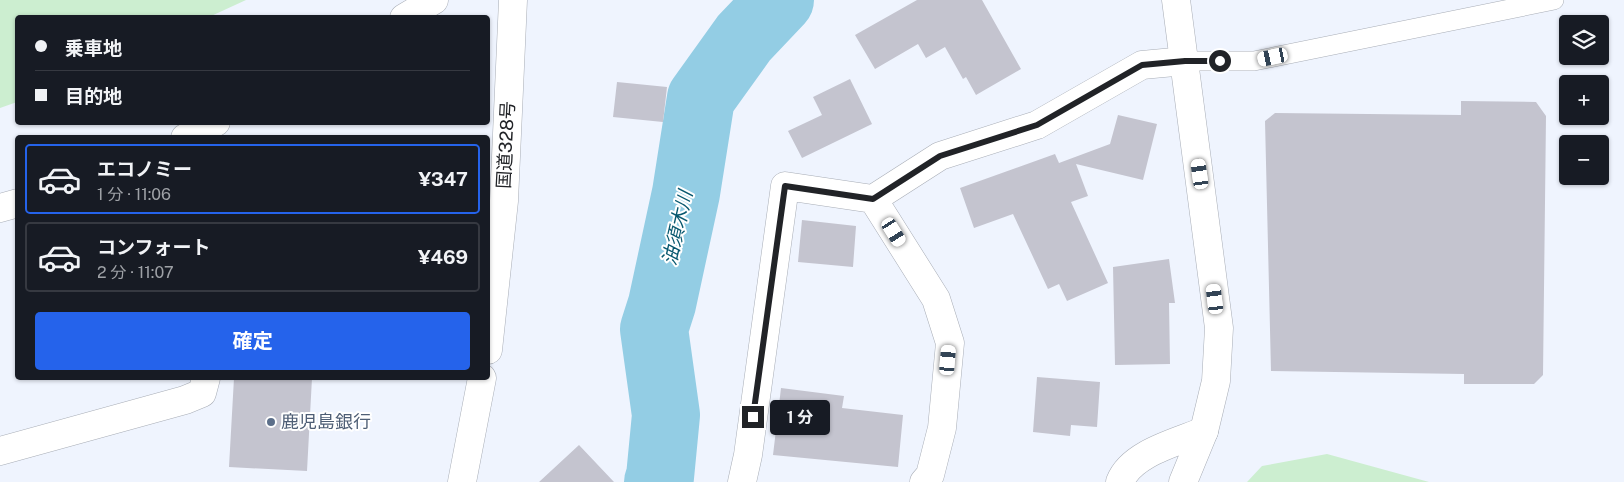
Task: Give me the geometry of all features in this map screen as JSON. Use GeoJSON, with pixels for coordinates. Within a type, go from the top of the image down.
{"type":"FeatureCollection","features":[{"type":"Feature","properties":{"kind":"main road"},"geometry":{"type":"LineString","coordinates":[[409,15],[434,0]]}},
{"type":"Feature","properties":{"kind":"main road","name":"国道328号"},"geometry":{"type":"LineString","coordinates":[[490,331],[504,201],[513,0]]}},
{"type":"Feature","properties":{"kind":"main road"},"geometry":{"type":"LineString","coordinates":[[1176,0],[1219,328],[1216,381],[1204,431],[1183,482]]}},
{"type":"Feature","properties":{"kind":"main road"},"geometry":{"type":"LineString","coordinates":[[742,482],[748,455],[785,186],[873,199],[940,156],[1037,125],[1142,65],[1185,61]]}},
{"type":"Feature","properties":{"kind":"main road"},"geometry":{"type":"LineString","coordinates":[[873,199],[936,299],[950,343],[942,428],[930,475],[924,482]]}},
{"type":"Feature","properties":{"kind":"main road"},"geometry":{"type":"LineString","coordinates":[[0,208],[15,204]]}},
{"type":"Feature","properties":{"kind":"main road"},"geometry":{"type":"LineString","coordinates":[[0,451],[185,400],[202,393],[205,380]]}},
{"type":"Feature","properties":{"kind":"main road"},"geometry":{"type":"LineString","coordinates":[[462,482],[482,380]]}},
{"type":"Feature","properties":{"kind":"main road"},"geometry":{"type":"LineString","coordinates":[[1120,482],[1122,477],[1142,456],[1204,431]]}},
{"type":"Feature","properties":{"kind":"lane"},"geometry":{"type":"LineString","coordinates":[[1185,61],[1254,61],[1554,0]]}},
{"type":"Feature","properties":{"kind":"green space"},"geometry":{"type":"Polygon","coordinates":[[[0,0],[246,0],[213,15],[15,15],[15,103],[0,108],[0,0]]]}},
{"type":"Feature","properties":{"kind":"green space"},"geometry":{"type":"Polygon","coordinates":[[[1327,454],[1429,482],[1247,482],[1262,466],[1327,454]]]}},
{"type":"Feature","properties":{"kind":"building"},"geometry":{"type":"Polygon","coordinates":[[[917,0],[982,0],[1021,69],[976,95],[966,77],[963,79],[945,47],[926,58],[918,44],[875,69],[855,35],[917,0]]]}},
{"type":"Feature","properties":{"kind":"building"},"geometry":{"type":"Polygon","coordinates":[[[850,79],[872,124],[802,158],[788,131],[822,115],[813,97],[850,79]]]}},
{"type":"Feature","properties":{"kind":"building"},"geometry":{"type":"Polygon","coordinates":[[[617,82],[667,87],[663,122],[613,117],[617,82]]]}},
{"type":"Feature","properties":{"kind":"building"},"geometry":{"type":"Polygon","coordinates":[[[1461,101],[1536,102],[1546,116],[1543,375],[1534,384],[1464,384],[1464,374],[1271,371],[1265,121],[1275,113],[1461,115],[1461,101]]]}},
{"type":"Feature","properties":{"kind":"building"},"geometry":{"type":"Polygon","coordinates":[[[1118,115],[1157,124],[1143,180],[1076,164],[1088,196],[1071,202],[1108,283],[1067,301],[1059,284],[1048,289],[1013,214],[974,228],[960,188],[1055,154],[1059,163],[1110,144],[1118,115]]]}},
{"type":"Feature","properties":{"kind":"building"},"geometry":{"type":"Polygon","coordinates":[[[802,220],[856,226],[853,267],[798,262],[802,220]]]}},
{"type":"Feature","properties":{"kind":"building"},"geometry":{"type":"Polygon","coordinates":[[[1169,259],[1175,303],[1169,303],[1170,364],[1115,365],[1113,267],[1169,259]]]}},
{"type":"Feature","properties":{"kind":"building"},"geometry":{"type":"Polygon","coordinates":[[[1037,377],[1100,382],[1097,427],[1071,425],[1070,436],[1033,432],[1037,377]]]}},
{"type":"Feature","properties":{"kind":"building","name":"鹿児島銀行"},"geometry":{"type":"Polygon","coordinates":[[[234,380],[312,380],[307,471],[229,467],[234,380]]]}},
{"type":"Feature","properties":{"kind":"building"},"geometry":{"type":"Polygon","coordinates":[[[781,388],[844,396],[842,408],[903,415],[898,467],[773,455],[781,388]]]}},
{"type":"Feature","properties":{"kind":"building"},"geometry":{"type":"Polygon","coordinates":[[[579,445],[614,482],[539,482],[579,445]]]}},
{"type":"Feature","properties":{"kind":"waterway","name":"油須木川"},"geometry":{"type":"LineString","coordinates":[[658,482],[666,415],[654,329],[662,304],[686,193],[701,98],[744,38],[780,0]]}},
{"type":"Feature","properties":{"kind":"place","name":"鹿児島銀行"},"geometry":{"type":"Point","coordinates":[271,422]}},
{"type":"Feature","properties":{"kind":"route"},"geometry":{"type":"LineString","coordinates":[[753,417],[785,186],[873,199],[940,156],[1037,125],[1142,65],[1185,61],[1220,61]]}}]}
